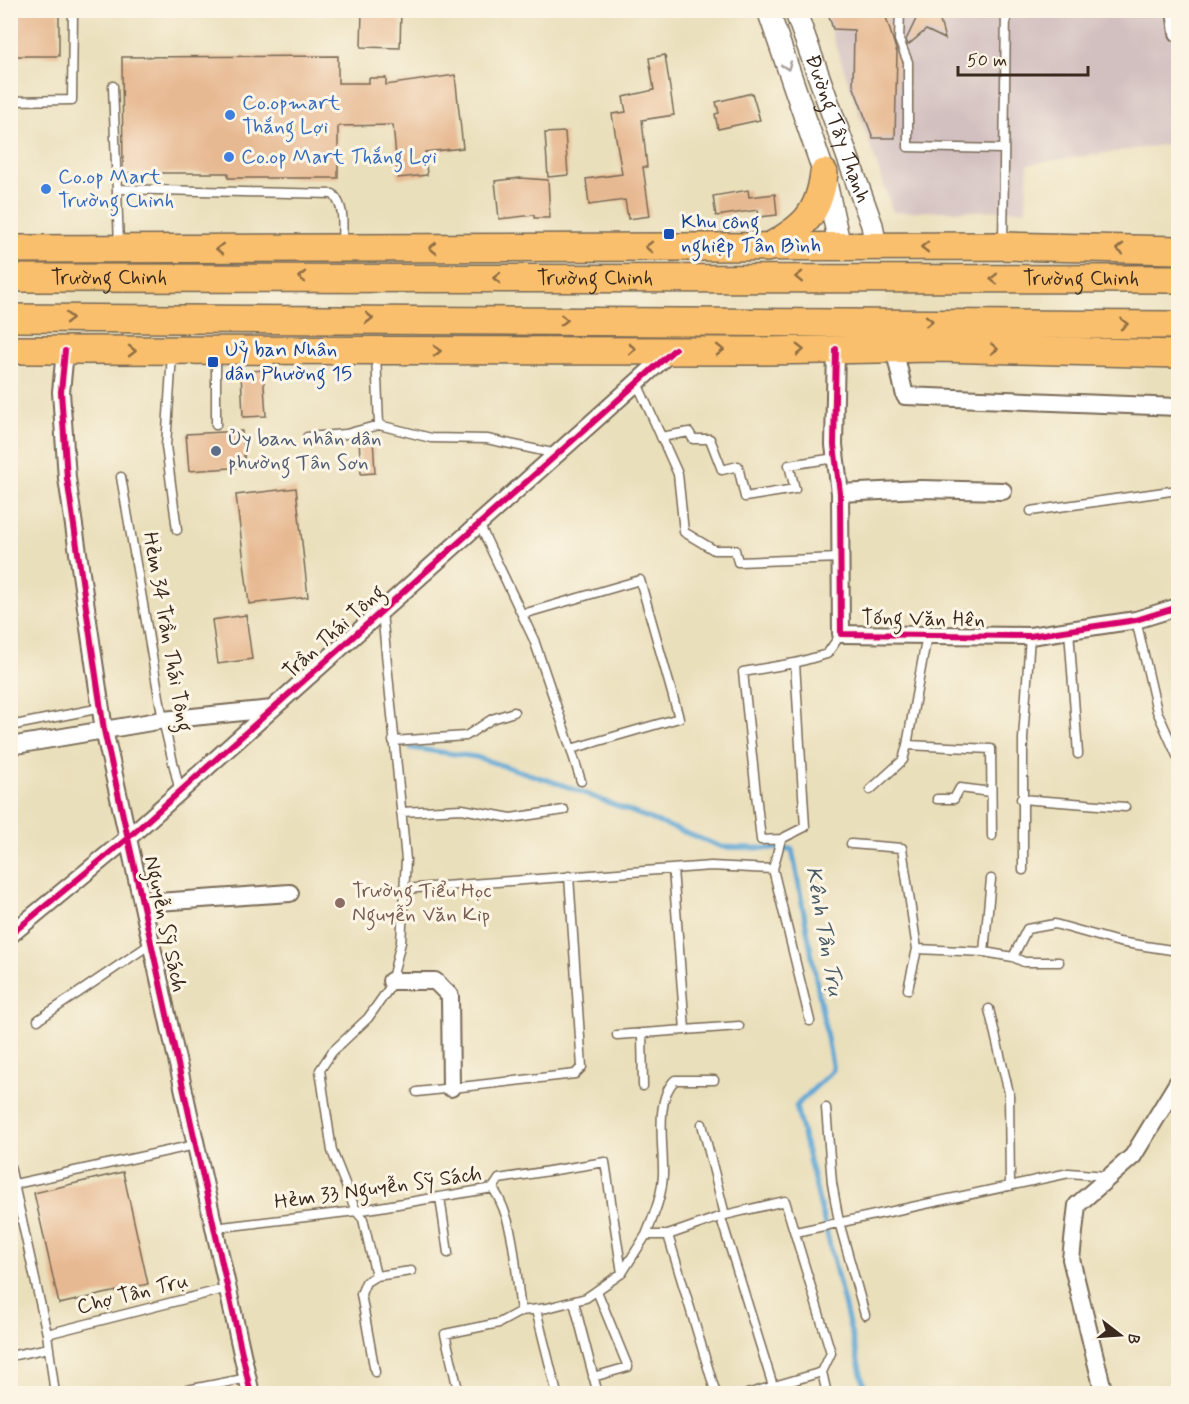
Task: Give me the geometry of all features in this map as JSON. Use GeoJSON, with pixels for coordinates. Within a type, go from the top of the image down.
{"type":"FeatureCollection","features":[{"type":"Feature","properties":{"kind":"main road"},"geometry":{"type":"LineString","coordinates":[[708,279],[770,247],[800,226],[812,214],[821,199],[824,173]]}},
{"type":"Feature","properties":{"kind":"main road","name":"Trường Chinh"},"geometry":{"type":"LineString","coordinates":[[10,249],[1004,246],[1179,250]]}},
{"type":"Feature","properties":{"kind":"main road"},"geometry":{"type":"LineString","coordinates":[[836,349],[840,247]]}},
{"type":"Feature","properties":{"kind":"main road"},"geometry":{"type":"LineString","coordinates":[[876,247],[887,322],[894,348]]}},
{"type":"Feature","properties":{"kind":"main road"},"geometry":{"type":"LineString","coordinates":[[336,351],[342,248]]}},
{"type":"Feature","properties":{"kind":"main road","name":"Trường Chinh"},"geometry":{"type":"LineString","coordinates":[[10,278],[1179,279]]}},
{"type":"Feature","properties":{"kind":"main road","name":"Trường Chinh"},"geometry":{"type":"LineString","coordinates":[[10,318],[338,318],[1179,325]]}},
{"type":"Feature","properties":{"kind":"main road"},"geometry":{"type":"LineString","coordinates":[[10,350],[376,351],[894,348],[1179,354]]}},
{"type":"Feature","properties":{"kind":"street","name":"Đường Tây Thạnh"},"geometry":{"type":"LineString","coordinates":[[768,10],[824,173],[840,247]]}},
{"type":"Feature","properties":{"kind":"street","name":"Đường Tây Thạnh"},"geometry":{"type":"LineString","coordinates":[[795,10],[872,225],[876,247]]}},
{"type":"Feature","properties":{"kind":"street"},"geometry":{"type":"LineString","coordinates":[[1175,10],[1179,33]]}},
{"type":"Feature","properties":{"kind":"street"},"geometry":{"type":"LineString","coordinates":[[894,348],[905,396],[1179,407]]}},
{"type":"Feature","properties":{"kind":"street","name":"Trần Thái Tông"},"geometry":{"type":"LineString","coordinates":[[10,935],[129,837],[675,349]]}},
{"type":"Feature","properties":{"kind":"street","name":"Tống Văn Hên"},"geometry":{"type":"LineString","coordinates":[[836,349],[835,458],[840,493],[841,634],[1030,636],[1136,620],[1179,607]]}},
{"type":"Feature","properties":{"kind":"street","name":"Nguyễn Sỹ Sách"},"geometry":{"type":"LineString","coordinates":[[65,351],[62,392],[67,478],[104,730],[250,1386]]}},
{"type":"Feature","properties":{"kind":"street"},"geometry":{"type":"LineString","coordinates":[[840,493],[921,489],[1003,491]]}},
{"type":"Feature","properties":{"kind":"street"},"geometry":{"type":"LineString","coordinates":[[10,746],[163,720],[272,710]]}},
{"type":"Feature","properties":{"kind":"street"},"geometry":{"type":"LineString","coordinates":[[143,903],[290,893]]}},
{"type":"Feature","properties":{"kind":"street"},"geometry":{"type":"LineString","coordinates":[[391,981],[435,981],[450,996],[451,1088]]}},
{"type":"Feature","properties":{"kind":"street"},"geometry":{"type":"LineString","coordinates":[[1104,1394],[1071,1259],[1077,1205],[1133,1156],[1179,1082]]}},
{"type":"Feature","properties":{"kind":"lane"},"geometry":{"type":"LineString","coordinates":[[10,101],[72,100],[73,10]]}},
{"type":"Feature","properties":{"kind":"lane"},"geometry":{"type":"LineString","coordinates":[[900,10],[899,40],[909,62],[908,147],[1003,149]]}},
{"type":"Feature","properties":{"kind":"lane"},"geometry":{"type":"LineString","coordinates":[[1004,246],[1003,149],[1006,10]]}},
{"type":"Feature","properties":{"kind":"lane"},"geometry":{"type":"LineString","coordinates":[[113,86],[119,249]]}},
{"type":"Feature","properties":{"kind":"lane"},"geometry":{"type":"LineString","coordinates":[[117,189],[333,194],[340,202],[343,211],[342,248]]}},
{"type":"Feature","properties":{"kind":"lane"},"geometry":{"type":"LineString","coordinates":[[172,351],[166,446],[177,530]]}},
{"type":"Feature","properties":{"kind":"lane"},"geometry":{"type":"LineString","coordinates":[[215,351],[216,425]]}},
{"type":"Feature","properties":{"kind":"lane"},"geometry":{"type":"LineString","coordinates":[[376,351],[379,425]]}},
{"type":"Feature","properties":{"kind":"lane"},"geometry":{"type":"LineString","coordinates":[[637,383],[678,474],[684,532],[714,550],[735,550],[738,562],[840,558]]}},
{"type":"Feature","properties":{"kind":"lane"},"geometry":{"type":"LineString","coordinates":[[308,437],[346,434],[379,425],[431,438],[486,439],[557,454]]}},
{"type":"Feature","properties":{"kind":"lane"},"geometry":{"type":"LineString","coordinates":[[661,437],[689,432],[693,439],[710,439],[722,470],[738,466],[745,497],[795,489],[789,465],[835,458]]}},
{"type":"Feature","properties":{"kind":"lane","name":"Hẻm 34 Trần Thái Tông"},"geometry":{"type":"LineString","coordinates":[[121,477],[163,720],[180,792]]}},
{"type":"Feature","properties":{"kind":"lane"},"geometry":{"type":"LineString","coordinates":[[1031,511],[1179,490]]}},
{"type":"Feature","properties":{"kind":"lane"},"geometry":{"type":"LineString","coordinates":[[480,524],[523,614],[581,781]]}},
{"type":"Feature","properties":{"kind":"lane"},"geometry":{"type":"LineString","coordinates":[[523,614],[640,580],[679,718],[571,749]]}},
{"type":"Feature","properties":{"kind":"lane"},"geometry":{"type":"LineString","coordinates":[[376,1276],[363,1219],[356,1211],[332,1151],[320,1070],[332,1052],[368,1018],[391,981],[401,942],[406,860],[382,611]]}},
{"type":"Feature","properties":{"kind":"lane"},"geometry":{"type":"LineString","coordinates":[[1136,620],[1157,711],[1179,758]]}},
{"type":"Feature","properties":{"kind":"lane"},"geometry":{"type":"LineString","coordinates":[[1069,630],[1078,754]]}},
{"type":"Feature","properties":{"kind":"lane"},"geometry":{"type":"LineString","coordinates":[[795,663],[805,827],[781,838],[761,840],[743,672],[795,663],[827,654],[841,634]]}},
{"type":"Feature","properties":{"kind":"lane"},"geometry":{"type":"LineString","coordinates":[[870,790],[903,760],[927,635]]}},
{"type":"Feature","properties":{"kind":"lane"},"geometry":{"type":"LineString","coordinates":[[1023,870],[1021,799],[1030,636]]}},
{"type":"Feature","properties":{"kind":"lane"},"geometry":{"type":"LineString","coordinates":[[10,726],[101,708]]}},
{"type":"Feature","properties":{"kind":"lane"},"geometry":{"type":"LineString","coordinates":[[393,741],[466,736],[492,719],[514,712]]}},
{"type":"Feature","properties":{"kind":"lane"},"geometry":{"type":"LineString","coordinates":[[907,745],[991,748],[992,836]]}},
{"type":"Feature","properties":{"kind":"lane"},"geometry":{"type":"LineString","coordinates":[[937,799],[954,799],[960,788],[991,792]]}},
{"type":"Feature","properties":{"kind":"lane"},"geometry":{"type":"LineString","coordinates":[[1021,799],[1125,807]]}},
{"type":"Feature","properties":{"kind":"lane"},"geometry":{"type":"LineString","coordinates":[[401,812],[462,809],[512,818],[564,810]]}},
{"type":"Feature","properties":{"kind":"lane"},"geometry":{"type":"LineString","coordinates":[[781,838],[773,869],[810,1021]]}},
{"type":"Feature","properties":{"kind":"lane"},"geometry":{"type":"LineString","coordinates":[[851,844],[902,848],[917,949],[908,989]]}},
{"type":"Feature","properties":{"kind":"lane"},"geometry":{"type":"LineString","coordinates":[[404,889],[711,866],[773,869]]}},
{"type":"Feature","properties":{"kind":"lane"},"geometry":{"type":"LineString","coordinates":[[673,869],[685,1030]]}},
{"type":"Feature","properties":{"kind":"lane"},"geometry":{"type":"LineString","coordinates":[[417,1092],[575,1074],[582,1067],[569,876]]}},
{"type":"Feature","properties":{"kind":"lane"},"geometry":{"type":"LineString","coordinates":[[984,952],[991,879]]}},
{"type":"Feature","properties":{"kind":"lane"},"geometry":{"type":"LineString","coordinates":[[1013,957],[1028,929],[1055,924],[1119,942],[1179,951]]}},
{"type":"Feature","properties":{"kind":"lane"},"geometry":{"type":"LineString","coordinates":[[38,1020],[152,943]]}},
{"type":"Feature","properties":{"kind":"lane"},"geometry":{"type":"LineString","coordinates":[[917,949],[984,952],[1013,957],[1024,962],[1059,962]]}},
{"type":"Feature","properties":{"kind":"lane"},"geometry":{"type":"LineString","coordinates":[[989,1009],[1009,1092],[1010,1186]]}},
{"type":"Feature","properties":{"kind":"lane"},"geometry":{"type":"LineString","coordinates":[[617,1035],[739,1026]]}},
{"type":"Feature","properties":{"kind":"lane"},"geometry":{"type":"LineString","coordinates":[[642,1033],[643,1086]]}},
{"type":"Feature","properties":{"kind":"lane"},"geometry":{"type":"LineString","coordinates":[[459,1394],[445,1334],[499,1323],[521,1311],[536,1310],[586,1298],[622,1274],[646,1235],[659,1203],[663,1176],[663,1101],[666,1088],[675,1080],[714,1080]]}},
{"type":"Feature","properties":{"kind":"lane"},"geometry":{"type":"LineString","coordinates":[[826,1108],[836,1222],[865,1315]]}},
{"type":"Feature","properties":{"kind":"lane"},"geometry":{"type":"LineString","coordinates":[[702,1124],[723,1217],[774,1386]]}},
{"type":"Feature","properties":{"kind":"lane"},"geometry":{"type":"LineString","coordinates":[[15,1184],[195,1145]]}},
{"type":"Feature","properties":{"kind":"lane"},"geometry":{"type":"LineString","coordinates":[[493,1188],[499,1179],[605,1162],[622,1274]]}},
{"type":"Feature","properties":{"kind":"lane"},"geometry":{"type":"LineString","coordinates":[[10,1166],[47,1334],[55,1394]]}},
{"type":"Feature","properties":{"kind":"lane"},"geometry":{"type":"LineString","coordinates":[[796,1232],[1069,1173],[1109,1176]]}},
{"type":"Feature","properties":{"kind":"lane","name":"Hẻm 33 Nguyễn Sỹ Sách"},"geometry":{"type":"LineString","coordinates":[[214,1228],[356,1211],[493,1188],[503,1203],[510,1234],[521,1311]]}},
{"type":"Feature","properties":{"kind":"lane"},"geometry":{"type":"LineString","coordinates":[[440,1197],[448,1253]]}},
{"type":"Feature","properties":{"kind":"lane"},"geometry":{"type":"LineString","coordinates":[[646,1235],[668,1235],[723,1217],[786,1201],[831,1353],[822,1372],[827,1394]]}},
{"type":"Feature","properties":{"kind":"lane"},"geometry":{"type":"LineString","coordinates":[[668,1235],[716,1394]]}},
{"type":"Feature","properties":{"kind":"lane"},"geometry":{"type":"LineString","coordinates":[[375,1372],[361,1294],[366,1282],[376,1276],[411,1270]]}},
{"type":"Feature","properties":{"kind":"lane","name":"Chợ Tân Trụ"},"geometry":{"type":"LineString","coordinates":[[47,1334],[228,1288]]}},
{"type":"Feature","properties":{"kind":"lane"},"geometry":{"type":"LineString","coordinates":[[593,1377],[628,1367],[597,1291]]}},
{"type":"Feature","properties":{"kind":"lane"},"geometry":{"type":"LineString","coordinates":[[574,1302],[598,1394]]}},
{"type":"Feature","properties":{"kind":"lane"},"geometry":{"type":"LineString","coordinates":[[536,1310],[557,1394]]}},
{"type":"Feature","properties":{"kind":"lane"},"geometry":{"type":"LineString","coordinates":[[10,1356],[49,1348]]}},
{"type":"Feature","properties":{"kind":"lane"},"geometry":{"type":"LineString","coordinates":[[751,1393],[822,1372]]}},
{"type":"Feature","properties":{"kind":"lane"},"geometry":{"type":"LineString","coordinates":[[166,1394],[250,1386]]}},
{"type":"Feature","properties":{"kind":"shaded area"},"geometry":{"type":"Polygon","coordinates":[[[824,11],[1178,11],[1178,150],[1177,143],[1028,164],[1026,210],[893,212],[824,11]]]}},
{"type":"Feature","properties":{"kind":"building"},"geometry":{"type":"Polygon","coordinates":[[[10,10],[59,10],[59,56],[10,56],[10,10]]]}},
{"type":"Feature","properties":{"kind":"building"},"geometry":{"type":"Polygon","coordinates":[[[362,10],[401,10],[400,48],[361,47],[362,10]]]}},
{"type":"Feature","properties":{"kind":"building"},"geometry":{"type":"Polygon","coordinates":[[[827,10],[888,10],[886,17],[897,53],[895,138],[873,138],[853,85],[854,30],[833,29],[827,10]]]}},
{"type":"Feature","properties":{"kind":"building"},"geometry":{"type":"Polygon","coordinates":[[[912,10],[937,10],[945,39],[926,30],[908,45],[906,40],[916,19],[912,10]]]}},
{"type":"Feature","properties":{"kind":"building"},"geometry":{"type":"Polygon","coordinates":[[[665,55],[674,115],[642,120],[647,167],[643,167],[650,216],[628,219],[625,200],[589,205],[586,179],[622,174],[612,114],[626,112],[623,97],[654,90],[649,58],[665,55]]]}},
{"type":"Feature","properties":{"kind":"building","name":"Co.opmart Thắng Lợi"},"geometry":{"type":"Polygon","coordinates":[[[338,56],[338,83],[369,83],[369,78],[386,78],[386,85],[455,75],[463,148],[425,152],[427,175],[398,178],[393,125],[338,126],[338,178],[228,178],[228,173],[123,173],[122,57],[338,56]]]}},
{"type":"Feature","properties":{"kind":"building"},"geometry":{"type":"Polygon","coordinates":[[[752,93],[760,120],[718,129],[715,114],[719,113],[716,102],[752,93]]]}},
{"type":"Feature","properties":{"kind":"building"},"geometry":{"type":"Polygon","coordinates":[[[565,132],[568,175],[548,177],[545,133],[565,132]]]}},
{"type":"Feature","properties":{"kind":"building"},"geometry":{"type":"Polygon","coordinates":[[[520,178],[548,180],[550,218],[534,218],[534,215],[499,219],[495,181],[520,178]]]}},
{"type":"Feature","properties":{"kind":"building"},"geometry":{"type":"Polygon","coordinates":[[[748,190],[749,197],[775,194],[777,215],[759,217],[758,210],[716,216],[713,196],[748,190]]]}},
{"type":"Feature","properties":{"kind":"building"},"geometry":{"type":"Polygon","coordinates":[[[263,370],[266,416],[243,417],[241,372],[263,370]]]}},
{"type":"Feature","properties":{"kind":"building","name":"Ủy ban nhân dân phường Tân Sơn"},"geometry":{"type":"Polygon","coordinates":[[[242,431],[245,467],[189,471],[186,434],[242,431]]]}},
{"type":"Feature","properties":{"kind":"building"},"geometry":{"type":"Polygon","coordinates":[[[373,438],[375,473],[361,474],[359,439],[373,438]]]}},
{"type":"Feature","properties":{"kind":"building"},"geometry":{"type":"Polygon","coordinates":[[[296,488],[308,597],[249,604],[236,495],[296,488]]]}},
{"type":"Feature","properties":{"kind":"building"},"geometry":{"type":"Polygon","coordinates":[[[246,615],[252,659],[218,664],[212,620],[246,615]]]}},
{"type":"Feature","properties":{"kind":"building"},"geometry":{"type":"Polygon","coordinates":[[[123,1172],[148,1284],[59,1304],[34,1193],[123,1172]]]}},
{"type":"Feature","properties":{"kind":"waterway","name":"Kênh Tân Trụ"},"geometry":{"type":"LineString","coordinates":[[411,748],[476,757],[563,785],[722,847],[792,849],[833,1070],[796,1106],[866,1394]]}},
{"type":"Feature","properties":{"kind":"cycle path"},"geometry":{"type":"LineString","coordinates":[[10,935],[129,837],[675,349]]}},
{"type":"Feature","properties":{"kind":"cycle path"},"geometry":{"type":"LineString","coordinates":[[836,349],[834,445],[840,493],[841,634],[1030,636],[1136,620],[1178,607]]}},
{"type":"Feature","properties":{"kind":"cycle path"},"geometry":{"type":"LineString","coordinates":[[65,351],[61,392],[67,478],[104,730],[251,1394]]}},
{"type":"Feature","properties":{"kind":"place","name":"Co.opmart Thắng Lợi"},"geometry":{"type":"Point","coordinates":[230,115]}},
{"type":"Feature","properties":{"kind":"place","name":"Co.op Mart Thắng Lợi"},"geometry":{"type":"Point","coordinates":[229,157]}},
{"type":"Feature","properties":{"kind":"place","name":"Co.op Mart Trường Chinh"},"geometry":{"type":"Point","coordinates":[46,189]}},
{"type":"Feature","properties":{"kind":"place","name":"Khu công nghiệp Tân Bình"},"geometry":{"type":"Point","coordinates":[669,234]}},
{"type":"Feature","properties":{"kind":"place","name":"Uỷ ban Nhân dân Phường 15"},"geometry":{"type":"Point","coordinates":[213,362]}},
{"type":"Feature","properties":{"kind":"place","name":"Ủy ban nhân dân phường Tân Sơn"},"geometry":{"type":"Point","coordinates":[216,451]}},
{"type":"Feature","properties":{"kind":"place","name":"Trường Tiểu Học Nguyễn Văn Kip"},"geometry":{"type":"Point","coordinates":[340,903]}}]}
